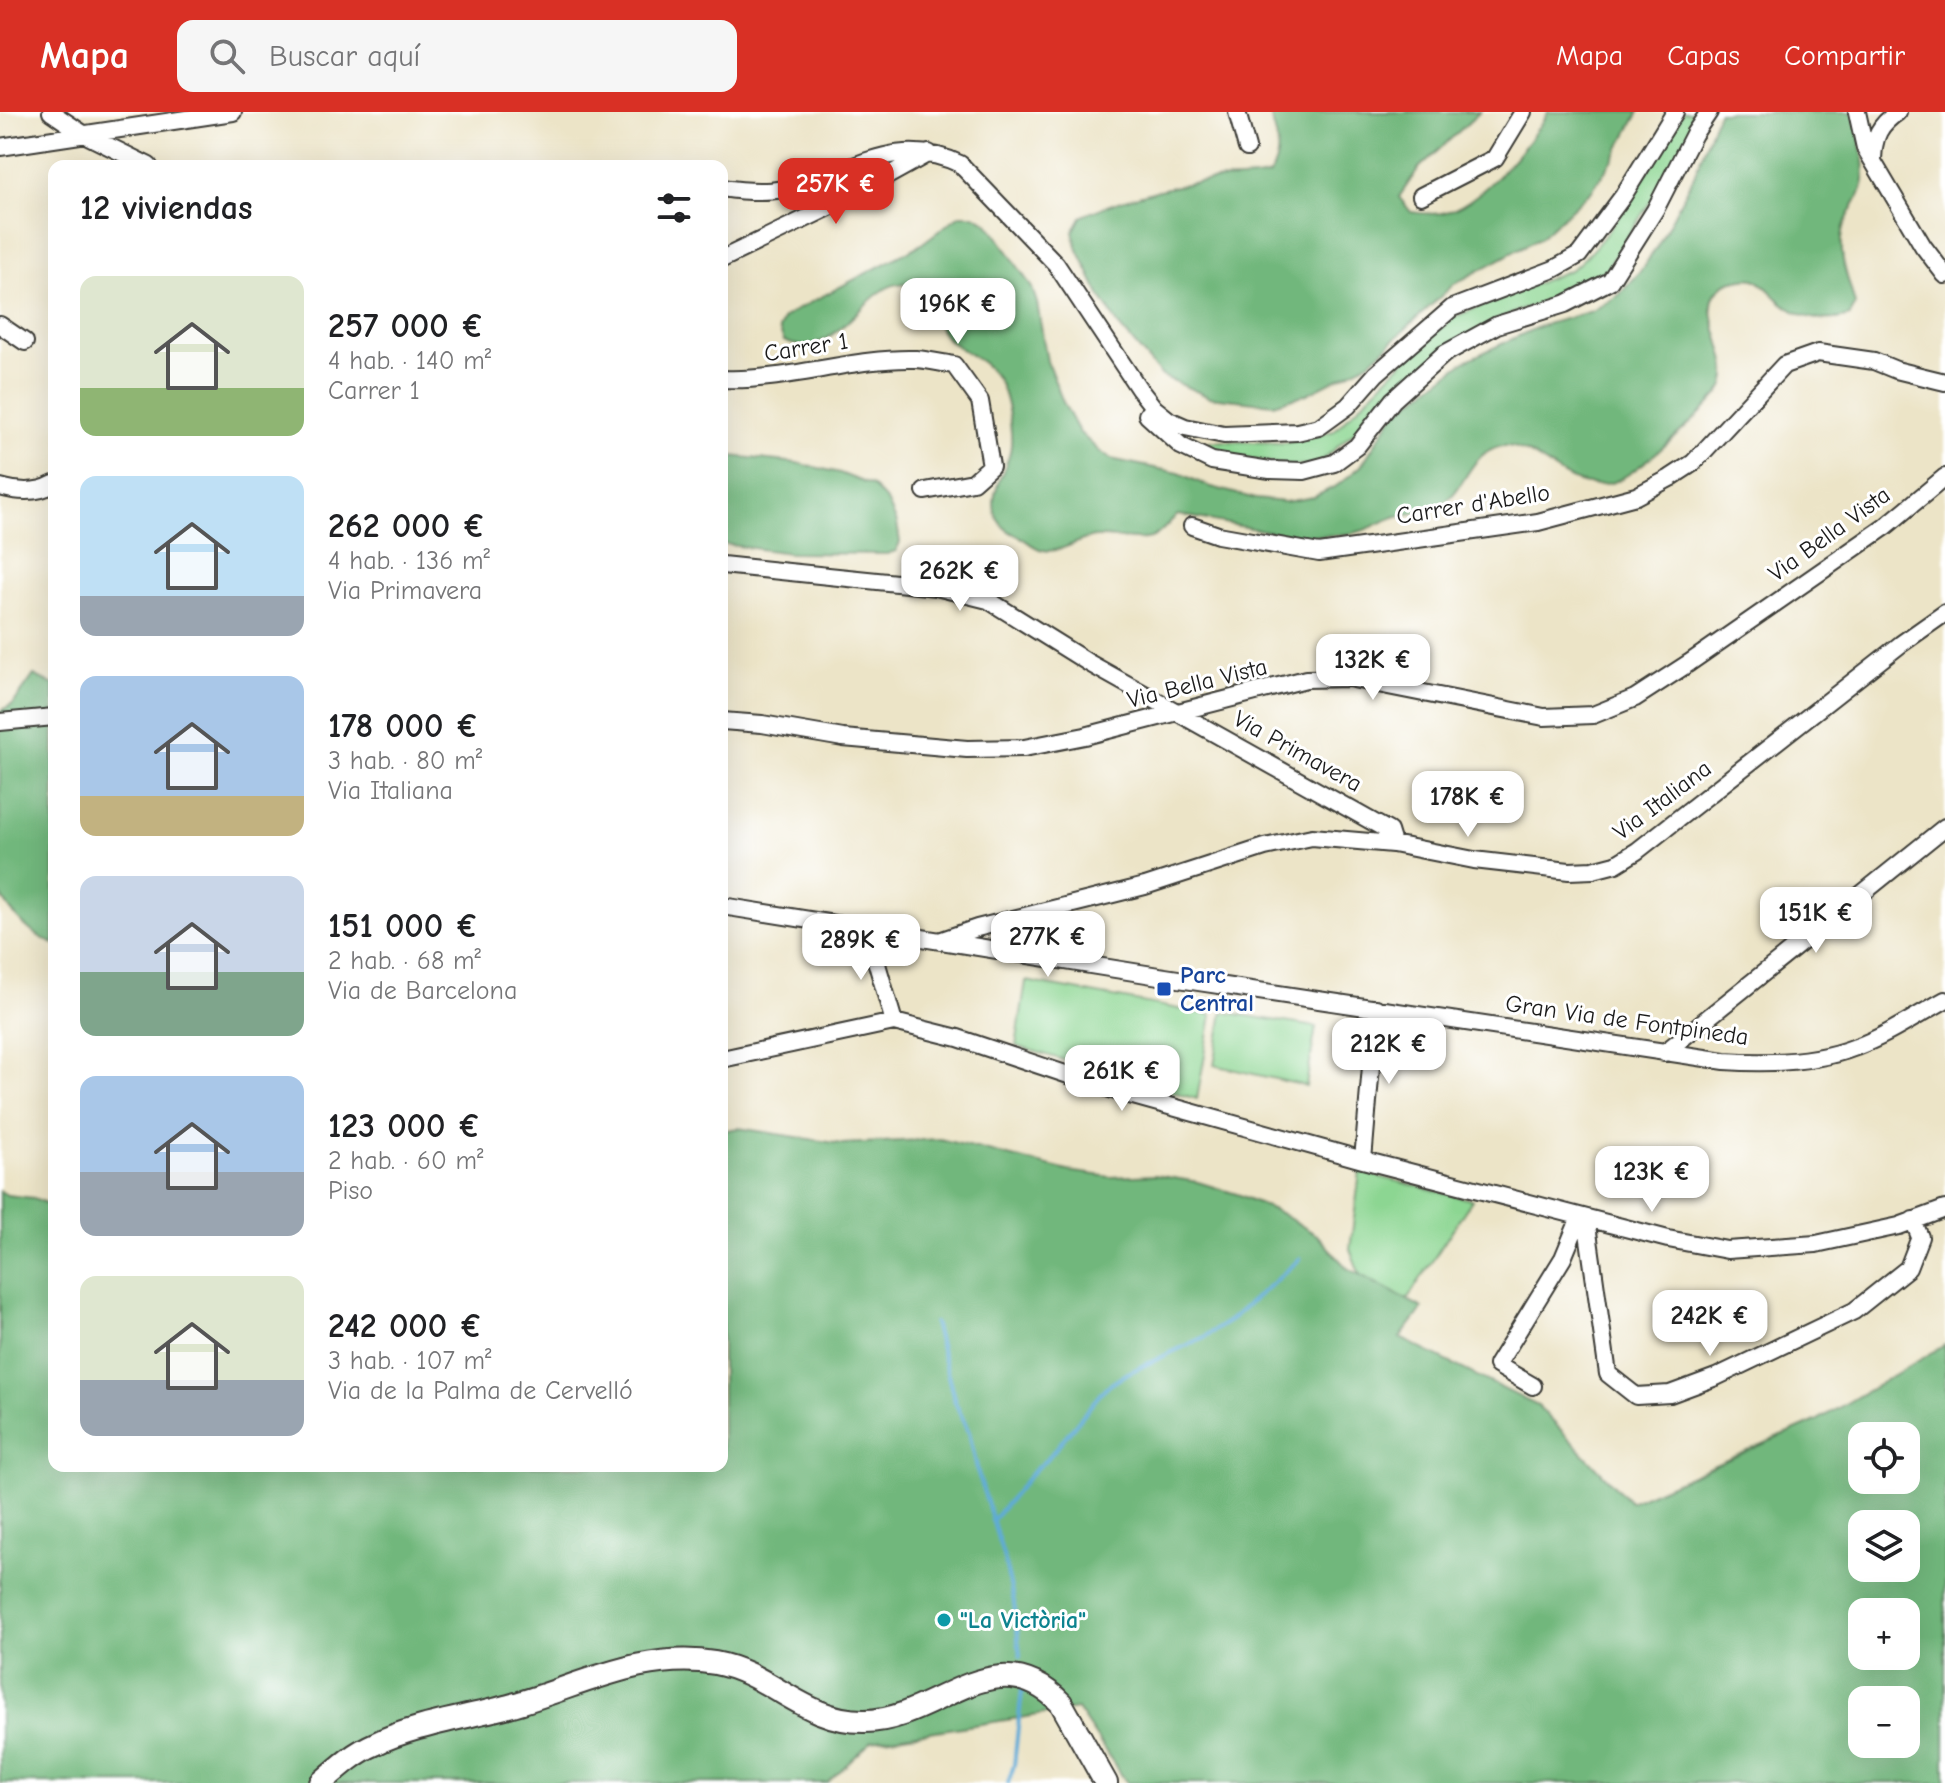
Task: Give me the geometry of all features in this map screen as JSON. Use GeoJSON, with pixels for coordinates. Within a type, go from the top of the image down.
{"type":"FeatureCollection","features":[{"type":"Feature","properties":{"kind":"main road"},"geometry":{"type":"LineString","coordinates":[[321,1783],[356,1754],[398,1735],[546,1696],[622,1669],[693,1660],[730,1666],[819,1714],[868,1722],[897,1717],[973,1681],[997,1677],[1028,1680],[1061,1703],[1106,1783]]}},
{"type":"Feature","properties":{"kind":"street"},"geometry":{"type":"LineString","coordinates":[[51,112],[82,133],[137,160]]}},
{"type":"Feature","properties":{"kind":"street"},"geometry":{"type":"LineString","coordinates":[[0,147],[233,112]]}},
{"type":"Feature","properties":{"kind":"street"},"geometry":{"type":"LineString","coordinates":[[1237,112],[1247,148]]}},
{"type":"Feature","properties":{"kind":"street"},"geometry":{"type":"LineString","coordinates":[[1421,196],[1495,158],[1523,112]]}},
{"type":"Feature","properties":{"kind":"street"},"geometry":{"type":"LineString","coordinates":[[728,188],[787,189],[890,154],[929,153],[960,164],[1056,264],[1114,354],[1154,408],[1169,420],[1185,427],[1224,435],[1297,432],[1319,427],[1348,406],[1376,374],[1452,308],[1554,269],[1579,255],[1623,196],[1675,112]]}},
{"type":"Feature","properties":{"kind":"street"},"geometry":{"type":"LineString","coordinates":[[1114,354],[1126,384],[1146,414],[1181,446],[1212,461],[1270,470],[1304,471],[1334,463],[1357,446],[1393,400],[1444,354],[1497,325],[1565,304],[1610,281],[1655,210],[1694,134],[1709,112]]}},
{"type":"Feature","properties":{"kind":"street"},"geometry":{"type":"LineString","coordinates":[[1857,112],[1865,148],[1907,220],[1945,275]]}},
{"type":"Feature","properties":{"kind":"street"},"geometry":{"type":"LineString","coordinates":[[1873,159],[1876,133],[1882,123],[1898,112]]}},
{"type":"Feature","properties":{"kind":"street"},"geometry":{"type":"LineString","coordinates":[[728,256],[844,200],[929,153]]}},
{"type":"Feature","properties":{"kind":"street"},"geometry":{"type":"LineString","coordinates":[[0,325],[25,342]]}},
{"type":"Feature","properties":{"kind":"street","name":"Carrer d'Abello"},"geometry":{"type":"LineString","coordinates":[[1192,526],[1218,535],[1319,553],[1538,522],[1636,496],[1670,478],[1693,463],[1711,440],[1733,421],[1784,365],[1818,353],[1874,361],[1945,382]]}},
{"type":"Feature","properties":{"kind":"street","name":"Carrer 1"},"geometry":{"type":"LineString","coordinates":[[728,380],[746,381],[862,363],[917,359],[954,365],[980,401],[991,466],[973,482],[925,491]]}},
{"type":"Feature","properties":{"kind":"street","name":"Via Bella Vista"},"geometry":{"type":"LineString","coordinates":[[728,721],[843,738],[967,749],[1024,748],[1085,736],[1306,679],[1348,678],[1544,717],[1593,715],[1635,698],[1689,663],[1885,527],[1945,477]]}},
{"type":"Feature","properties":{"kind":"street"},"geometry":{"type":"LineString","coordinates":[[0,487],[36,491],[48,486]]}},
{"type":"Feature","properties":{"kind":"street","name":"Via Primavera"},"geometry":{"type":"LineString","coordinates":[[728,566],[936,587],[988,600],[1089,663],[1389,831],[1393,844]]}},
{"type":"Feature","properties":{"kind":"street","name":"Via Italiana"},"geometry":{"type":"LineString","coordinates":[[938,941],[977,928],[1145,886],[1289,840],[1312,837],[1393,844],[1533,868],[1593,870],[1616,864],[1637,851],[1945,613]]}},
{"type":"Feature","properties":{"kind":"street"},"geometry":{"type":"LineString","coordinates":[[0,722],[48,718]]}},
{"type":"Feature","properties":{"kind":"street"},"geometry":{"type":"LineString","coordinates":[[1664,1053],[1945,827]]}},
{"type":"Feature","properties":{"kind":"street","name":"Gran Via de Fontpineda"},"geometry":{"type":"LineString","coordinates":[[728,907],[1664,1053],[1755,1063],[1833,1054],[1857,1047],[1945,1000]]}},
{"type":"Feature","properties":{"kind":"street"},"geometry":{"type":"LineString","coordinates":[[867,930],[894,1022]]}},
{"type":"Feature","properties":{"kind":"street"},"geometry":{"type":"LineString","coordinates":[[1363,1160],[1376,1008]]}},
{"type":"Feature","properties":{"kind":"street"},"geometry":{"type":"LineString","coordinates":[[728,1058],[894,1022],[958,1038],[1119,1092],[1363,1160],[1668,1239],[1727,1250],[1816,1244],[1945,1209]]}},
{"type":"Feature","properties":{"kind":"street"},"geometry":{"type":"LineString","coordinates":[[1583,1217],[1608,1374],[1636,1396],[1670,1394],[1716,1377],[1854,1311],[1908,1268],[1920,1237],[1913,1220]]}},
{"type":"Feature","properties":{"kind":"street"},"geometry":{"type":"LineString","coordinates":[[1533,1386],[1497,1365],[1563,1258],[1583,1217]]}},
{"type":"Feature","properties":{"kind":"green space"},"geometry":{"type":"Polygon","coordinates":[[[1269,112],[1480,112],[1419,168],[1399,197],[1411,212],[1434,214],[1456,208],[1487,186],[1516,156],[1548,112],[1639,112],[1592,190],[1541,237],[1454,284],[1370,362],[1307,394],[1273,404],[1209,397],[1162,376],[1118,325],[1078,250],[1073,232],[1081,217],[1146,194],[1200,182],[1270,175],[1278,151],[1269,112]]]}},
{"type":"Feature","properties":{"kind":"green space"},"geometry":{"type":"Polygon","coordinates":[[[1683,112],[1701,112],[1656,193],[1605,271],[1550,299],[1498,319],[1373,415],[1318,464],[1290,466],[1220,454],[1208,446],[1210,442],[1218,441],[1286,443],[1334,431],[1415,350],[1454,317],[1572,269],[1618,218],[1683,112]]]}},
{"type":"Feature","properties":{"kind":"green space"},"geometry":{"type":"Polygon","coordinates":[[[1718,112],[1853,112],[1865,168],[1861,192],[1844,226],[1842,251],[1855,305],[1850,316],[1811,318],[1785,305],[1754,279],[1730,282],[1717,291],[1712,303],[1713,317],[1726,365],[1726,379],[1720,392],[1654,455],[1614,482],[1578,482],[1517,448],[1497,447],[1479,458],[1455,492],[1439,506],[1398,516],[1359,532],[1309,536],[1287,534],[1178,515],[1151,538],[1096,537],[1057,550],[1043,550],[1006,529],[995,512],[995,496],[1011,447],[1006,402],[999,381],[983,363],[958,347],[941,331],[935,304],[922,283],[898,284],[885,289],[839,330],[813,344],[799,346],[784,341],[779,329],[784,318],[796,310],[920,245],[960,215],[974,215],[987,222],[1032,288],[1047,361],[1063,402],[1079,432],[1099,451],[1111,459],[1179,473],[1208,486],[1256,499],[1285,502],[1314,497],[1338,485],[1361,466],[1394,414],[1465,361],[1540,326],[1592,311],[1619,295],[1657,247],[1694,176],[1718,112]]]}},
{"type":"Feature","properties":{"kind":"green space"},"geometry":{"type":"Polygon","coordinates":[[[728,456],[797,463],[840,473],[873,486],[888,503],[897,523],[900,542],[896,551],[887,554],[789,553],[728,545],[728,456]]]}},
{"type":"Feature","properties":{"kind":"green space"},"geometry":{"type":"Polygon","coordinates":[[[34,675],[48,682],[48,941],[22,923],[0,893],[0,711],[13,704],[34,675]]]}},
{"type":"Feature","properties":{"kind":"green space"},"geometry":{"type":"Polygon","coordinates":[[[1026,981],[1212,1015],[1197,1099],[1016,1046],[1026,981]]]}},
{"type":"Feature","properties":{"kind":"green space"},"geometry":{"type":"Polygon","coordinates":[[[1223,1012],[1316,1027],[1306,1086],[1214,1065],[1223,1012]]]}},
{"type":"Feature","properties":{"kind":"green space"},"geometry":{"type":"Polygon","coordinates":[[[738,1128],[842,1144],[940,1139],[1068,1171],[1111,1177],[1155,1175],[1198,1182],[1240,1195],[1280,1213],[1317,1235],[1347,1268],[1423,1308],[1400,1338],[1538,1406],[1630,1502],[1816,1421],[1945,1345],[1945,1783],[1127,1783],[1077,1709],[872,1741],[827,1783],[0,1783],[0,1191],[7,1195],[34,1198],[48,1204],[48,1472],[728,1472],[728,1130],[738,1128]]]}},
{"type":"Feature","properties":{"kind":"green space"},"geometry":{"type":"Polygon","coordinates":[[[1360,1172],[1472,1200],[1395,1318],[1368,1295],[1350,1249],[1360,1172]]]}},
{"type":"Feature","properties":{"kind":"waterway"},"geometry":{"type":"LineString","coordinates":[[992,1521],[1105,1388],[1229,1321],[1300,1259]]}},
{"type":"Feature","properties":{"kind":"waterway"},"geometry":{"type":"LineString","coordinates":[[934,1323],[955,1402],[969,1432],[1003,1555],[1014,1602],[1020,1656]]}},
{"type":"Feature","properties":{"kind":"waterway"},"geometry":{"type":"LineString","coordinates":[[1008,1783],[1014,1765],[1022,1690]]}},
{"type":"Feature","properties":{"kind":"place","name":"Parc Central"},"geometry":{"type":"Point","coordinates":[1164,989]}},
{"type":"Feature","properties":{"kind":"place","name":"\"La Victòria\""},"geometry":{"type":"Point","coordinates":[944,1620]}}]}
